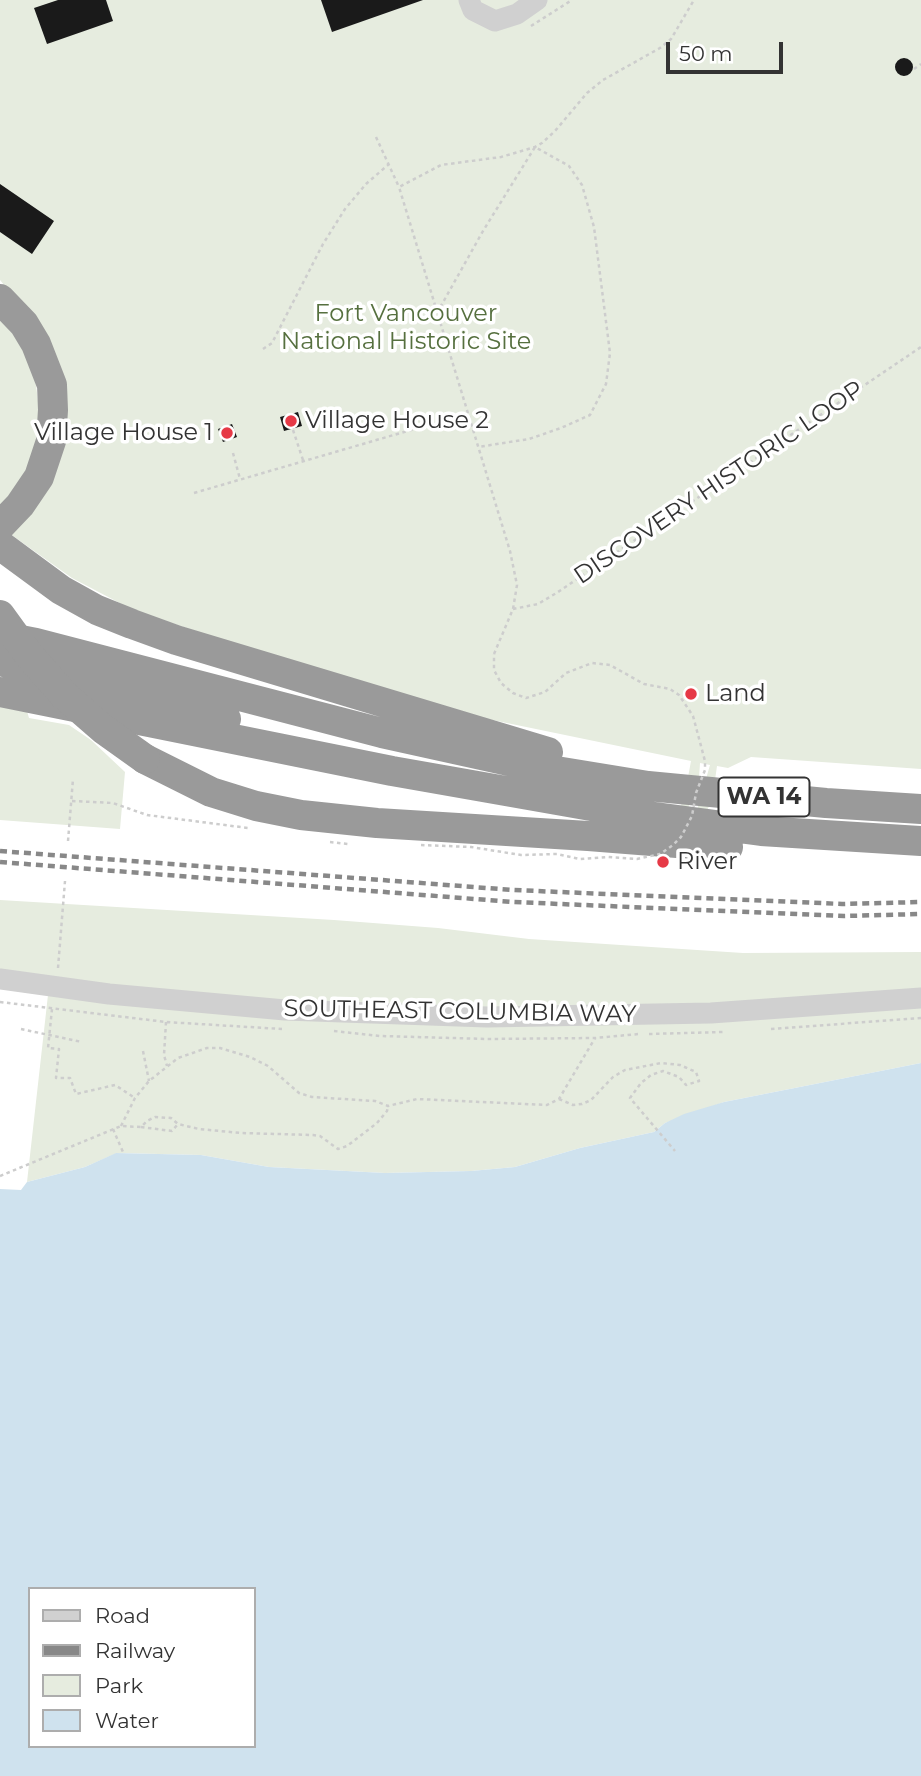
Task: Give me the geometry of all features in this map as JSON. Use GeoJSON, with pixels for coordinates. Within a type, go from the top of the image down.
{"type":"FeatureCollection","features":[{"type":"Feature","properties":{"kind":"highway"},"geometry":{"type":"LineString","coordinates":[[0,299],[24,324],[36,344],[52,385],[53,410],[51,441],[39,477],[20,505],[0,526]]}},
{"type":"Feature","properties":{"kind":"highway"},"geometry":{"type":"LineString","coordinates":[[0,545],[31,570],[97,610],[176,640],[547,752],[701,790]]}},
{"type":"Feature","properties":{"kind":"highway"},"geometry":{"type":"LineString","coordinates":[[0,615],[29,655],[65,696],[103,729],[145,759],[188,782],[234,800],[325,818],[795,852],[921,858]]}},
{"type":"Feature","properties":{"kind":"highway"},"geometry":{"type":"LineString","coordinates":[[0,631],[36,643]]}},
{"type":"Feature","properties":{"kind":"highway"},"geometry":{"type":"LineString","coordinates":[[0,636],[449,749],[604,780],[701,790]]}},
{"type":"Feature","properties":{"kind":"highway"},"geometry":{"type":"LineString","coordinates":[[0,661],[477,784]]}},
{"type":"Feature","properties":{"kind":"highway"},"geometry":{"type":"LineString","coordinates":[[0,692],[392,771],[705,825],[818,836],[921,841]]}},
{"type":"Feature","properties":{"kind":"highway","name":"WA 14"},"geometry":{"type":"LineString","coordinates":[[701,790],[826,803],[921,808]]}},
{"type":"Feature","properties":{"kind":"street"},"geometry":{"type":"LineString","coordinates":[[469,0],[472,10],[495,21],[517,14],[537,0]]}},
{"type":"Feature","properties":{"kind":"street","name":"SOUTHEAST COLUMBIA WAY"},"geometry":{"type":"LineString","coordinates":[[0,979],[160,999],[285,1010],[473,1017],[703,1013],[921,999]]}},
{"type":"Feature","properties":{"kind":"path"},"geometry":{"type":"LineString","coordinates":[[437,313],[535,147],[555,131],[587,93],[603,80],[671,39],[694,0]]}},
{"type":"Feature","properties":{"kind":"path"},"geometry":{"type":"LineString","coordinates":[[914,69],[921,64]]}},
{"type":"Feature","properties":{"kind":"path"},"geometry":{"type":"LineString","coordinates":[[376,137],[399,187],[510,551],[517,585],[513,609],[492,663],[501,683],[513,693],[526,698],[545,692],[575,667],[592,663],[610,665],[644,684],[670,689],[679,695],[693,716],[705,761],[687,828],[673,845],[660,854],[638,859],[580,859],[557,854],[506,854],[471,847],[421,845]]}},
{"type":"Feature","properties":{"kind":"path"},"geometry":{"type":"LineString","coordinates":[[399,187],[441,165],[501,157],[535,147],[569,166],[582,185],[594,227],[603,289],[610,353],[606,384],[590,415],[529,439],[478,447]]}},
{"type":"Feature","properties":{"kind":"path"},"geometry":{"type":"LineString","coordinates":[[263,349],[272,343],[323,244],[345,209],[388,164]]}},
{"type":"Feature","properties":{"kind":"path","name":"DISCOVERY HISTORIC LOOP"},"geometry":{"type":"LineString","coordinates":[[513,609],[538,604],[558,592],[921,347]]}},
{"type":"Feature","properties":{"kind":"path"},"geometry":{"type":"LineString","coordinates":[[194,493],[467,414]]}},
{"type":"Feature","properties":{"kind":"path"},"geometry":{"type":"LineString","coordinates":[[293,430],[303,460]]}},
{"type":"Feature","properties":{"kind":"path"},"geometry":{"type":"LineString","coordinates":[[233,453],[240,479]]}},
{"type":"Feature","properties":{"kind":"path"},"geometry":{"type":"LineString","coordinates":[[68,841],[73,779]]}},
{"type":"Feature","properties":{"kind":"path"},"geometry":{"type":"LineString","coordinates":[[72,801],[113,803],[147,815],[244,828]]}},
{"type":"Feature","properties":{"kind":"path"},"geometry":{"type":"LineString","coordinates":[[65,881],[48,1048],[59,1049],[56,1078],[70,1078],[76,1094],[114,1084],[135,1098]]}},
{"type":"Feature","properties":{"kind":"path"},"geometry":{"type":"LineString","coordinates":[[166,1022],[164,1055],[167,1066]]}},
{"type":"Feature","properties":{"kind":"path"},"geometry":{"type":"LineString","coordinates":[[21,1029],[82,1042]]}},
{"type":"Feature","properties":{"kind":"path"},"geometry":{"type":"LineString","coordinates":[[121,1126],[135,1098],[149,1081],[167,1066],[191,1052],[207,1048],[220,1048],[250,1057],[268,1066],[299,1093],[312,1097],[375,1101],[388,1106],[417,1099],[547,1105],[559,1099],[595,1038]]}},
{"type":"Feature","properties":{"kind":"path"},"geometry":{"type":"LineString","coordinates":[[143,1051],[149,1081]]}},
{"type":"Feature","properties":{"kind":"path"},"geometry":{"type":"LineString","coordinates":[[559,1099],[573,1105],[582,1104],[591,1100],[613,1077],[625,1070],[661,1063],[680,1065],[696,1072],[699,1081],[686,1085],[679,1077],[663,1071],[651,1075],[630,1098],[675,1151]]}},
{"type":"Feature","properties":{"kind":"path"},"geometry":{"type":"LineString","coordinates":[[141,1127],[155,1117],[171,1118],[178,1124],[199,1129],[320,1136],[338,1149],[347,1146],[377,1123],[388,1106]]}},
{"type":"Feature","properties":{"kind":"path"},"geometry":{"type":"LineString","coordinates":[[0,1176],[121,1126],[172,1131],[178,1124]]}},
{"type":"Feature","properties":{"kind":"path"},"geometry":{"type":"LineString","coordinates":[[113,1129],[123,1152]]}},
{"type":"Feature","properties":{"kind":"green space","name":"Fort Vancouver National Historic Site"},"geometry":{"type":"Polygon","coordinates":[[[0,0],[921,0],[921,769],[751,757],[728,768],[717,766],[712,801],[706,812],[697,810],[710,765],[700,763],[699,778],[686,817],[674,819],[684,799],[691,761],[473,716],[270,656],[133,610],[72,578],[6,531],[64,448],[45,335],[0,280],[0,0]]]}},
{"type":"Feature","properties":{"kind":"green space"},"geometry":{"type":"Polygon","coordinates":[[[0,316],[24,347],[36,385],[41,425],[30,472],[0,508],[0,316]]]}},
{"type":"Feature","properties":{"kind":"green space"},"geometry":{"type":"Polygon","coordinates":[[[0,706],[27,711],[29,718],[69,725],[91,740],[125,772],[120,829],[0,820],[0,706]]]}},
{"type":"Feature","properties":{"kind":"green space"},"geometry":{"type":"Polygon","coordinates":[[[0,900],[334,920],[438,928],[529,939],[743,953],[921,952],[921,1063],[724,1102],[665,1123],[654,1132],[580,1148],[515,1167],[385,1173],[269,1167],[201,1155],[117,1153],[85,1167],[27,1182],[49,986],[0,979],[0,900]]]}},
{"type":"Feature","properties":{"kind":"water"},"geometry":{"type":"Polygon","coordinates":[[[921,1063],[921,1776],[0,1776],[0,1189],[21,1190],[27,1182],[85,1167],[116,1153],[201,1155],[269,1167],[385,1173],[515,1167],[580,1148],[654,1132],[684,1114],[724,1102],[921,1063]]]}},
{"type":"Feature","properties":{"kind":"building"},"geometry":{"type":"Polygon","coordinates":[[[58,0],[106,0],[113,21],[47,44],[34,8],[58,0]]]}},
{"type":"Feature","properties":{"kind":"building"},"geometry":{"type":"Polygon","coordinates":[[[321,0],[423,0],[332,32],[321,0]]]}},
{"type":"Feature","properties":{"kind":"building"},"geometry":{"type":"Polygon","coordinates":[[[900,58],[908,58],[913,67],[911,74],[900,76],[895,71],[895,63],[900,58]]]}},
{"type":"Feature","properties":{"kind":"building"},"geometry":{"type":"Polygon","coordinates":[[[0,184],[54,221],[32,254],[0,232],[0,184]]]}},
{"type":"Feature","properties":{"kind":"building","name":"Village House 2"},"geometry":{"type":"Polygon","coordinates":[[[298,412],[302,426],[284,431],[280,417],[298,412]]]}},
{"type":"Feature","properties":{"kind":"building","name":"Village House 1"},"geometry":{"type":"Polygon","coordinates":[[[232,424],[237,437],[223,442],[218,429],[232,424]]]}},
{"type":"Feature","properties":{"kind":"railway"},"geometry":{"type":"LineString","coordinates":[[0,851],[513,890],[842,904],[921,902]]}},
{"type":"Feature","properties":{"kind":"railway"},"geometry":{"type":"LineString","coordinates":[[0,862],[513,902],[844,916],[921,914]]}},
{"type":"Feature","properties":{"kind":"place","name":"Village House 2"},"geometry":{"type":"Point","coordinates":[291,421]}},
{"type":"Feature","properties":{"kind":"place","name":"Village House 1"},"geometry":{"type":"Point","coordinates":[227,433]}},
{"type":"Feature","properties":{"kind":"place","name":"Land"},"geometry":{"type":"Point","coordinates":[691,694]}},
{"type":"Feature","properties":{"kind":"place","name":"River"},"geometry":{"type":"Point","coordinates":[663,862]}}]}
